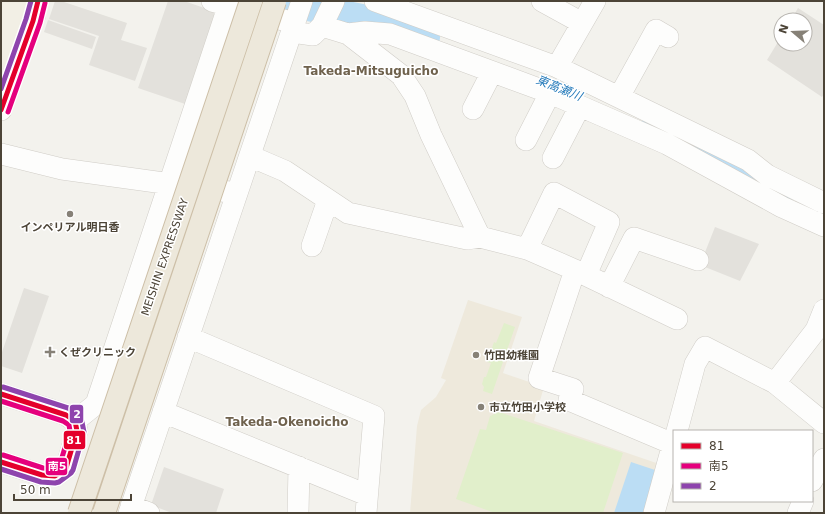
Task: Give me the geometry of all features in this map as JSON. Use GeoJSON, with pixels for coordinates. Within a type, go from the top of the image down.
{"type":"FeatureCollection","features":[{"type":"Feature","properties":{"kind":"highway","name":"MEISHIN EXPRESSWAY"},"geometry":{"type":"LineString","coordinates":[[79,513],[251,1]]}},
{"type":"Feature","properties":{"kind":"highway","name":"MEISHIN EXPRESSWAY"},"geometry":{"type":"LineString","coordinates":[[104,513],[275,1]]}},
{"type":"Feature","properties":{"kind":"main road"},"geometry":{"type":"LineString","coordinates":[[1,65],[13,1]]}},
{"type":"Feature","properties":{"kind":"main road"},"geometry":{"type":"LineString","coordinates":[[1,65],[36,1]]}},
{"type":"Feature","properties":{"kind":"street"},"geometry":{"type":"LineString","coordinates":[[1,14],[9,1]]}},
{"type":"Feature","properties":{"kind":"street"},"geometry":{"type":"LineString","coordinates":[[1,110],[33,21],[36,1]]}},
{"type":"Feature","properties":{"kind":"street"},"geometry":{"type":"LineString","coordinates":[[66,468],[136,506],[163,412],[302,1]]}},
{"type":"Feature","properties":{"kind":"street"},"geometry":{"type":"LineString","coordinates":[[75,421],[96,404],[170,184],[224,3],[313,35],[323,24],[334,1]]}},
{"type":"Feature","properties":{"kind":"street"},"geometry":{"type":"LineString","coordinates":[[375,1],[557,67],[748,160],[767,175],[824,203]]}},
{"type":"Feature","properties":{"kind":"street"},"geometry":{"type":"LineString","coordinates":[[542,1],[582,23]]}},
{"type":"Feature","properties":{"kind":"street"},"geometry":{"type":"LineString","coordinates":[[557,67],[595,1]]}},
{"type":"Feature","properties":{"kind":"street"},"geometry":{"type":"LineString","coordinates":[[323,24],[348,34],[401,75],[415,96],[431,135],[480,237]]}},
{"type":"Feature","properties":{"kind":"street"},"geometry":{"type":"LineString","coordinates":[[619,97],[656,30],[668,37]]}},
{"type":"Feature","properties":{"kind":"street"},"geometry":{"type":"LineString","coordinates":[[348,34],[365,32],[390,34],[550,93],[667,144],[782,207],[824,226]]}},
{"type":"Feature","properties":{"kind":"street"},"geometry":{"type":"LineString","coordinates":[[473,109],[483,69],[482,41]]}},
{"type":"Feature","properties":{"kind":"street"},"geometry":{"type":"LineString","coordinates":[[527,85],[536,60]]}},
{"type":"Feature","properties":{"kind":"street"},"geometry":{"type":"LineString","coordinates":[[526,140],[550,93]]}},
{"type":"Feature","properties":{"kind":"street"},"geometry":{"type":"LineString","coordinates":[[553,158],[580,106]]}},
{"type":"Feature","properties":{"kind":"street"},"geometry":{"type":"LineString","coordinates":[[719,172],[731,152]]}},
{"type":"Feature","properties":{"kind":"street"},"geometry":{"type":"LineString","coordinates":[[1,154],[62,169],[237,193]]}},
{"type":"Feature","properties":{"kind":"street"},"geometry":{"type":"LineString","coordinates":[[250,156],[285,171],[348,213],[467,239],[480,237],[527,249],[677,319]]}},
{"type":"Feature","properties":{"kind":"street"},"geometry":{"type":"LineString","coordinates":[[527,249],[554,193],[609,222],[580,273],[539,378],[573,389],[570,400],[673,438]]}},
{"type":"Feature","properties":{"kind":"street"},"geometry":{"type":"LineString","coordinates":[[312,246],[328,200]]}},
{"type":"Feature","properties":{"kind":"street"},"geometry":{"type":"LineString","coordinates":[[609,287],[634,238],[698,260]]}},
{"type":"Feature","properties":{"kind":"street"},"geometry":{"type":"LineString","coordinates":[[775,383],[816,330],[824,310]]}},
{"type":"Feature","properties":{"kind":"street"},"geometry":{"type":"LineString","coordinates":[[163,412],[299,467],[366,504],[374,416],[188,337]]}},
{"type":"Feature","properties":{"kind":"street"},"geometry":{"type":"LineString","coordinates":[[676,430],[695,364],[705,347],[775,383],[824,423]]}},
{"type":"Feature","properties":{"kind":"street"},"geometry":{"type":"LineString","coordinates":[[1,394],[66,415],[75,421],[77,432],[66,468],[55,476],[42,475],[1,462]]}},
{"type":"Feature","properties":{"kind":"street"},"geometry":{"type":"LineString","coordinates":[[654,513],[673,442]]}},
{"type":"Feature","properties":{"kind":"street"},"geometry":{"type":"LineString","coordinates":[[813,479],[824,459]]}},
{"type":"Feature","properties":{"kind":"street"},"geometry":{"type":"LineString","coordinates":[[298,513],[299,467]]}},
{"type":"Feature","properties":{"kind":"street"},"geometry":{"type":"LineString","coordinates":[[798,513],[803,502]]}},
{"type":"Feature","properties":{"kind":"shaded area"},"geometry":{"type":"Polygon","coordinates":[[[55,1],[61,1],[127,23],[121,40],[147,48],[135,81],[89,65],[99,36],[49,19],[55,1]]]}},
{"type":"Feature","properties":{"kind":"shaded area"},"geometry":{"type":"Polygon","coordinates":[[[168,1],[184,1],[219,13],[188,105],[138,88],[168,1]]]}},
{"type":"Feature","properties":{"kind":"shaded area"},"geometry":{"type":"Polygon","coordinates":[[[798,8],[804,12],[796,12],[798,8]]]}},
{"type":"Feature","properties":{"kind":"shaded area"},"geometry":{"type":"Polygon","coordinates":[[[813,18],[824,25],[824,94],[822,97],[767,60],[773,50],[773,52],[813,52],[813,18]]]}},
{"type":"Feature","properties":{"kind":"shaded area"},"geometry":{"type":"Polygon","coordinates":[[[48,20],[96,37],[92,49],[44,32],[48,20]]]}},
{"type":"Feature","properties":{"kind":"shaded area"},"geometry":{"type":"Polygon","coordinates":[[[715,227],[759,244],[740,281],[700,265],[715,227]]]}},
{"type":"Feature","properties":{"kind":"shaded area"},"geometry":{"type":"Polygon","coordinates":[[[24,288],[49,296],[22,373],[1,366],[1,355],[24,288]]]}},
{"type":"Feature","properties":{"kind":"shaded area","name":"市立竹田小学校"},"geometry":{"type":"Polygon","coordinates":[[[468,300],[522,317],[503,373],[544,387],[534,421],[665,466],[651,513],[410,513],[417,426],[421,410],[436,397],[446,380],[441,378],[468,300]]]}},
{"type":"Feature","properties":{"kind":"shaded area"},"geometry":{"type":"Polygon","coordinates":[[[164,467],[224,489],[216,513],[172,513],[151,505],[164,467]]]}},
{"type":"Feature","properties":{"kind":"green space"},"geometry":{"type":"Polygon","coordinates":[[[504,323],[515,327],[492,394],[483,391],[484,387],[482,384],[491,363],[487,362],[494,342],[496,343],[504,323]]]}},
{"type":"Feature","properties":{"kind":"green space"},"geometry":{"type":"Polygon","coordinates":[[[499,412],[623,453],[603,513],[495,513],[456,499],[480,429],[486,430],[490,416],[499,412]]]}},
{"type":"Feature","properties":{"kind":"water"},"geometry":{"type":"Polygon","coordinates":[[[631,462],[658,471],[644,513],[614,513],[631,462]]]}},
{"type":"Feature","properties":{"kind":"waterway","name":"東高瀬川"},"geometry":{"type":"LineString","coordinates":[[279,1],[391,24],[426,37]]}},
{"type":"Feature","properties":{"kind":"waterway","name":"東高瀬川"},"geometry":{"type":"LineString","coordinates":[[653,129],[718,157],[781,192]]}},
{"type":"Feature","properties":{"kind":"transit line","name":"2"},"geometry":{"type":"LineString","coordinates":[[1,89],[31,1]]}},
{"type":"Feature","properties":{"kind":"transit line","name":"81"},"geometry":{"type":"LineString","coordinates":[[1,110],[33,21],[38,1]]}},
{"type":"Feature","properties":{"kind":"transit line","name":"南5"},"geometry":{"type":"LineString","coordinates":[[8,112],[40,23],[45,3]]}},
{"type":"Feature","properties":{"kind":"transit line","name":"2"},"geometry":{"type":"LineString","coordinates":[[1,469],[41,482],[59,482],[73,470],[84,432],[81,417],[68,408],[3,387]]}},
{"type":"Feature","properties":{"kind":"transit line","name":"81"},"geometry":{"type":"LineString","coordinates":[[1,394],[66,415],[75,421],[77,431],[66,468],[55,476],[42,475],[1,462]]}},
{"type":"Feature","properties":{"kind":"transit line","name":"南5"},"geometry":{"type":"LineString","coordinates":[[1,401],[63,421],[69,425],[70,431],[60,464],[53,469],[43,468],[3,455]]}},
{"type":"Feature","properties":{"kind":"place","name":"インペリアル明日香"},"geometry":{"type":"Point","coordinates":[70,214]}},
{"type":"Feature","properties":{"kind":"place","name":"くぜクリニック"},"geometry":{"type":"Point","coordinates":[50,352]}},
{"type":"Feature","properties":{"kind":"place","name":"竹田幼稚園"},"geometry":{"type":"Point","coordinates":[476,355]}},
{"type":"Feature","properties":{"kind":"place","name":"市立竹田小学校"},"geometry":{"type":"Point","coordinates":[481,407]}},
{"type":"Feature","properties":{"kind":"district","name":"Takeda-Mitsuguicho"},"geometry":{"type":"Point","coordinates":[371,71]}},
{"type":"Feature","properties":{"kind":"district","name":"Takeda-Okenoicho"},"geometry":{"type":"Point","coordinates":[287,422]}}]}
